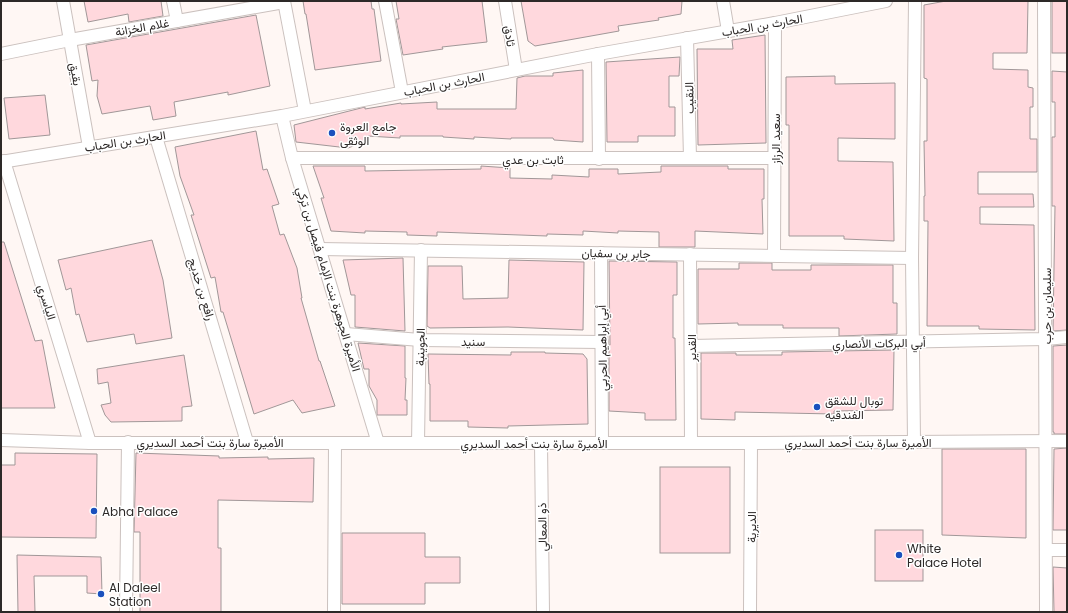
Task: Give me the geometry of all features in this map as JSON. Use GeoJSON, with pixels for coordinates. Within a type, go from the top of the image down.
{"type":"FeatureCollection","features":[{"type":"Feature","properties":{"kind":"street","name":"بقيق"},"geometry":{"type":"LineString","coordinates":[[62,1],[89,147]]}},
{"type":"Feature","properties":{"kind":"street"},"geometry":{"type":"LineString","coordinates":[[173,1],[177,20]]}},
{"type":"Feature","properties":{"kind":"street"},"geometry":{"type":"LineString","coordinates":[[385,1],[402,92]]}},
{"type":"Feature","properties":{"kind":"street","name":"ثادق"},"geometry":{"type":"LineString","coordinates":[[505,1],[516,70]]}},
{"type":"Feature","properties":{"kind":"street"},"geometry":{"type":"LineString","coordinates":[[723,1],[728,31]]}},
{"type":"Feature","properties":{"kind":"street","name":"الحارث بن الحباب"},"geometry":{"type":"LineString","coordinates":[[2,162],[282,116],[598,54],[775,23],[886,1]]}},
{"type":"Feature","properties":{"kind":"street"},"geometry":{"type":"LineString","coordinates":[[914,442],[912,258],[915,1]]}},
{"type":"Feature","properties":{"kind":"street","name":"سليمان بن حرب"},"geometry":{"type":"LineString","coordinates":[[1044,1],[1046,612]]}},
{"type":"Feature","properties":{"kind":"street","name":"غلام الخزانة"},"geometry":{"type":"LineString","coordinates":[[1,54],[177,20],[284,2]]}},
{"type":"Feature","properties":{"kind":"street"},"geometry":{"type":"LineString","coordinates":[[284,2],[305,111]]}},
{"type":"Feature","properties":{"kind":"street","name":"سعيد الرزاز"},"geometry":{"type":"LineString","coordinates":[[774,255],[775,23]]}},
{"type":"Feature","properties":{"kind":"street","name":"النقيب"},"geometry":{"type":"LineString","coordinates":[[687,38],[690,158]]}},
{"type":"Feature","properties":{"kind":"street"},"geometry":{"type":"LineString","coordinates":[[598,54],[599,159]]}},
{"type":"Feature","properties":{"kind":"street","name":"الأميرة الجوهرة بنت الإمام فيصل بن تركي"},"geometry":{"type":"LineString","coordinates":[[282,116],[292,158],[378,443]]}},
{"type":"Feature","properties":{"kind":"street","name":"رافع بن خديج"},"geometry":{"type":"LineString","coordinates":[[156,137],[247,442]]}},
{"type":"Feature","properties":{"kind":"street","name":"ثابت بن عدي"},"geometry":{"type":"LineString","coordinates":[[292,158],[774,158]]}},
{"type":"Feature","properties":{"kind":"street","name":"الياسري"},"geometry":{"type":"LineString","coordinates":[[2,162],[90,443]]}},
{"type":"Feature","properties":{"kind":"street","name":"جابر بن سفيان"},"geometry":{"type":"LineString","coordinates":[[320,249],[912,258]]}},
{"type":"Feature","properties":{"kind":"street","name":"الجوينبة"},"geometry":{"type":"LineString","coordinates":[[418,443],[421,250]]}},
{"type":"Feature","properties":{"kind":"street","name":"أبي إبراهيم الحربي"},"geometry":{"type":"LineString","coordinates":[[601,253],[602,443]]}},
{"type":"Feature","properties":{"kind":"street","name":"القدير"},"geometry":{"type":"LineString","coordinates":[[690,254],[691,443]]}},
{"type":"Feature","properties":{"kind":"street","name":"سنيد"},"geometry":{"type":"LineString","coordinates":[[346,334],[420,340],[602,342]]}},
{"type":"Feature","properties":{"kind":"street","name":"أبي البركات الأنصاري"},"geometry":{"type":"LineString","coordinates":[[691,346],[1046,339],[1067,337]]}},
{"type":"Feature","properties":{"kind":"street","name":"الأميرة سارة بنت أحمد السديري"},"geometry":{"type":"LineString","coordinates":[[1,440],[90,443],[752,443],[1067,441]]}},
{"type":"Feature","properties":{"kind":"street"},"geometry":{"type":"LineString","coordinates":[[126,612],[128,442]]}},
{"type":"Feature","properties":{"kind":"street"},"geometry":{"type":"LineString","coordinates":[[334,442],[334,612]]}},
{"type":"Feature","properties":{"kind":"street","name":"ذو المعالي"},"geometry":{"type":"LineString","coordinates":[[541,443],[543,612]]}},
{"type":"Feature","properties":{"kind":"street","name":"الديرية"},"geometry":{"type":"LineString","coordinates":[[750,612],[752,443]]}},
{"type":"Feature","properties":{"kind":"street"},"geometry":{"type":"LineString","coordinates":[[1046,550],[1067,550]]}},
{"type":"Feature","properties":{"kind":"building"},"geometry":{"type":"Polygon","coordinates":[[[84,1],[161,1],[163,16],[129,22],[128,14],[88,22],[84,1]]]}},
{"type":"Feature","properties":{"kind":"building"},"geometry":{"type":"Polygon","coordinates":[[[303,1],[371,1],[372,9],[374,9],[381,61],[315,70],[303,1]]]}},
{"type":"Feature","properties":{"kind":"building"},"geometry":{"type":"Polygon","coordinates":[[[396,1],[482,1],[487,42],[442,47],[443,49],[403,55],[396,19],[399,19],[396,1]]]}},
{"type":"Feature","properties":{"kind":"building"},"geometry":{"type":"Polygon","coordinates":[[[521,1],[682,1],[681,14],[658,18],[659,20],[618,26],[619,31],[535,46],[528,41],[521,1]]]}},
{"type":"Feature","properties":{"kind":"building"},"geometry":{"type":"Polygon","coordinates":[[[946,1],[1028,1],[1027,53],[993,53],[993,69],[1028,70],[1028,87],[1033,88],[1033,107],[1030,107],[1030,139],[1037,139],[1037,172],[978,172],[978,194],[1033,194],[1034,207],[980,207],[980,224],[1034,225],[1035,330],[979,329],[979,326],[927,326],[928,221],[924,221],[924,141],[927,141],[927,79],[924,78],[924,5],[946,1]]]}},
{"type":"Feature","properties":{"kind":"building"},"geometry":{"type":"Polygon","coordinates":[[[1052,1],[1067,1],[1067,53],[1052,53],[1052,1]]]}},
{"type":"Feature","properties":{"kind":"building"},"geometry":{"type":"Polygon","coordinates":[[[256,15],[270,86],[228,95],[228,92],[174,102],[176,116],[153,120],[150,106],[102,114],[97,96],[98,80],[92,81],[86,45],[256,15]]]}},
{"type":"Feature","properties":{"kind":"building"},"geometry":{"type":"Polygon","coordinates":[[[765,35],[766,143],[698,145],[697,49],[733,49],[732,40],[765,35]]]}},
{"type":"Feature","properties":{"kind":"building"},"geometry":{"type":"Polygon","coordinates":[[[680,57],[679,76],[669,76],[669,107],[675,107],[675,136],[638,136],[638,142],[607,142],[606,62],[680,57]]]}},
{"type":"Feature","properties":{"kind":"building"},"geometry":{"type":"Polygon","coordinates":[[[583,70],[583,142],[554,140],[553,138],[511,139],[474,137],[474,139],[443,136],[400,136],[400,138],[368,136],[369,140],[348,148],[296,142],[294,125],[365,107],[365,109],[401,103],[437,102],[437,109],[516,109],[517,78],[525,76],[553,76],[553,73],[583,70]]]}},
{"type":"Feature","properties":{"kind":"building"},"geometry":{"type":"Polygon","coordinates":[[[1052,71],[1067,72],[1067,330],[1053,331],[1055,206],[1052,206],[1052,137],[1055,137],[1055,102],[1052,102],[1052,71]]]}},
{"type":"Feature","properties":{"kind":"building"},"geometry":{"type":"Polygon","coordinates":[[[835,76],[835,84],[895,83],[895,139],[838,138],[838,161],[893,162],[894,241],[844,239],[844,236],[789,236],[789,125],[786,125],[786,77],[835,76]]]}},
{"type":"Feature","properties":{"kind":"building"},"geometry":{"type":"Polygon","coordinates":[[[45,95],[50,135],[9,139],[4,98],[45,95]]]}},
{"type":"Feature","properties":{"kind":"building"},"geometry":{"type":"Polygon","coordinates":[[[256,131],[263,170],[267,169],[279,204],[272,206],[280,235],[284,234],[297,268],[301,298],[319,361],[335,406],[302,413],[293,400],[254,414],[223,312],[221,312],[215,277],[211,278],[191,215],[194,215],[180,176],[175,147],[256,131]]]}},
{"type":"Feature","properties":{"kind":"building"},"geometry":{"type":"Polygon","coordinates":[[[313,166],[365,166],[365,171],[481,169],[481,166],[510,168],[510,178],[552,179],[552,175],[589,177],[589,169],[618,169],[618,174],[661,172],[661,166],[728,166],[728,169],[764,169],[764,199],[762,199],[763,234],[695,231],[695,247],[659,247],[659,232],[618,231],[618,233],[583,231],[583,235],[547,234],[547,236],[437,232],[437,236],[407,235],[407,232],[365,231],[365,233],[331,231],[321,198],[324,198],[313,166]]]}},
{"type":"Feature","properties":{"kind":"building"},"geometry":{"type":"Polygon","coordinates":[[[152,240],[163,280],[172,338],[136,344],[134,334],[87,342],[79,314],[76,315],[71,288],[66,290],[58,260],[152,240]]]}},
{"type":"Feature","properties":{"kind":"building"},"geometry":{"type":"Polygon","coordinates":[[[1,242],[4,242],[35,341],[42,340],[55,408],[1,408],[1,242]]]}},
{"type":"Feature","properties":{"kind":"building"},"geometry":{"type":"Polygon","coordinates":[[[403,258],[405,331],[355,327],[355,295],[351,295],[343,260],[403,258]]]}},
{"type":"Feature","properties":{"kind":"building"},"geometry":{"type":"Polygon","coordinates":[[[509,260],[584,262],[583,330],[508,327],[430,328],[427,326],[428,266],[462,266],[463,299],[508,298],[509,260]]]}},
{"type":"Feature","properties":{"kind":"building"},"geometry":{"type":"Polygon","coordinates":[[[609,261],[677,262],[677,295],[673,295],[676,420],[645,420],[645,413],[609,411],[609,261]]]}},
{"type":"Feature","properties":{"kind":"building"},"geometry":{"type":"Polygon","coordinates":[[[739,263],[772,263],[772,270],[811,270],[811,265],[893,265],[893,303],[897,303],[897,334],[839,336],[839,328],[783,328],[783,325],[738,325],[738,323],[698,324],[698,269],[739,269],[739,263]]]}},
{"type":"Feature","properties":{"kind":"building"},"geometry":{"type":"Polygon","coordinates":[[[358,343],[405,346],[405,400],[407,400],[407,415],[377,415],[377,400],[369,386],[369,369],[364,369],[358,343]]]}},
{"type":"Feature","properties":{"kind":"building"},"geometry":{"type":"Polygon","coordinates":[[[1067,345],[1067,434],[1054,434],[1053,346],[1067,345]]]}},
{"type":"Feature","properties":{"kind":"building"},"geometry":{"type":"Polygon","coordinates":[[[894,350],[893,410],[834,411],[834,414],[735,412],[735,420],[701,419],[701,353],[782,355],[782,352],[894,350]]]}},
{"type":"Feature","properties":{"kind":"building"},"geometry":{"type":"Polygon","coordinates":[[[511,352],[583,354],[587,359],[588,424],[508,426],[508,428],[468,427],[468,421],[430,421],[428,354],[511,355],[511,352]]]}},
{"type":"Feature","properties":{"kind":"building"},"geometry":{"type":"Polygon","coordinates":[[[184,355],[192,406],[182,407],[182,421],[111,422],[105,415],[101,405],[111,403],[108,382],[98,384],[97,369],[184,355]]]}},
{"type":"Feature","properties":{"kind":"building"},"geometry":{"type":"Polygon","coordinates":[[[1067,448],[1067,530],[1053,530],[1054,449],[1067,448]]]}},
{"type":"Feature","properties":{"kind":"building"},"geometry":{"type":"Polygon","coordinates":[[[942,449],[1026,449],[1026,538],[942,535],[942,449]]]}},
{"type":"Feature","properties":{"kind":"building"},"geometry":{"type":"Polygon","coordinates":[[[15,453],[97,454],[96,538],[1,537],[1,465],[15,465],[15,453]]]}},
{"type":"Feature","properties":{"kind":"building"},"geometry":{"type":"Polygon","coordinates":[[[136,453],[219,456],[219,458],[314,458],[313,502],[218,500],[218,548],[221,548],[221,612],[140,612],[140,532],[134,532],[136,453]]]}},
{"type":"Feature","properties":{"kind":"building"},"geometry":{"type":"Polygon","coordinates":[[[660,467],[730,467],[730,553],[660,553],[660,467]]]}},
{"type":"Feature","properties":{"kind":"building","name":"White Palace Hotel"},"geometry":{"type":"Polygon","coordinates":[[[875,530],[923,530],[923,581],[875,581],[875,530]]]}},
{"type":"Feature","properties":{"kind":"building"},"geometry":{"type":"Polygon","coordinates":[[[342,533],[425,533],[425,557],[460,557],[460,583],[425,583],[425,604],[342,604],[342,533]]]}},
{"type":"Feature","properties":{"kind":"building"},"geometry":{"type":"Polygon","coordinates":[[[17,555],[101,557],[102,594],[87,593],[87,576],[34,576],[35,612],[18,612],[17,555]]]}},
{"type":"Feature","properties":{"kind":"building"},"geometry":{"type":"Polygon","coordinates":[[[1053,567],[1067,568],[1067,612],[1054,612],[1053,567]]]}},
{"type":"Feature","properties":{"kind":"place","name":"جامع العروة الوثقى"},"geometry":{"type":"Point","coordinates":[332,133]}},
{"type":"Feature","properties":{"kind":"place","name":"توبال للشقق الفندقيه"},"geometry":{"type":"Point","coordinates":[817,407]}},
{"type":"Feature","properties":{"kind":"place","name":"Abha Palace"},"geometry":{"type":"Point","coordinates":[94,511]}},
{"type":"Feature","properties":{"kind":"place","name":"White Palace Hotel"},"geometry":{"type":"Point","coordinates":[899,555]}},
{"type":"Feature","properties":{"kind":"place","name":"Al Daleel Station"},"geometry":{"type":"Point","coordinates":[101,594]}}]}
